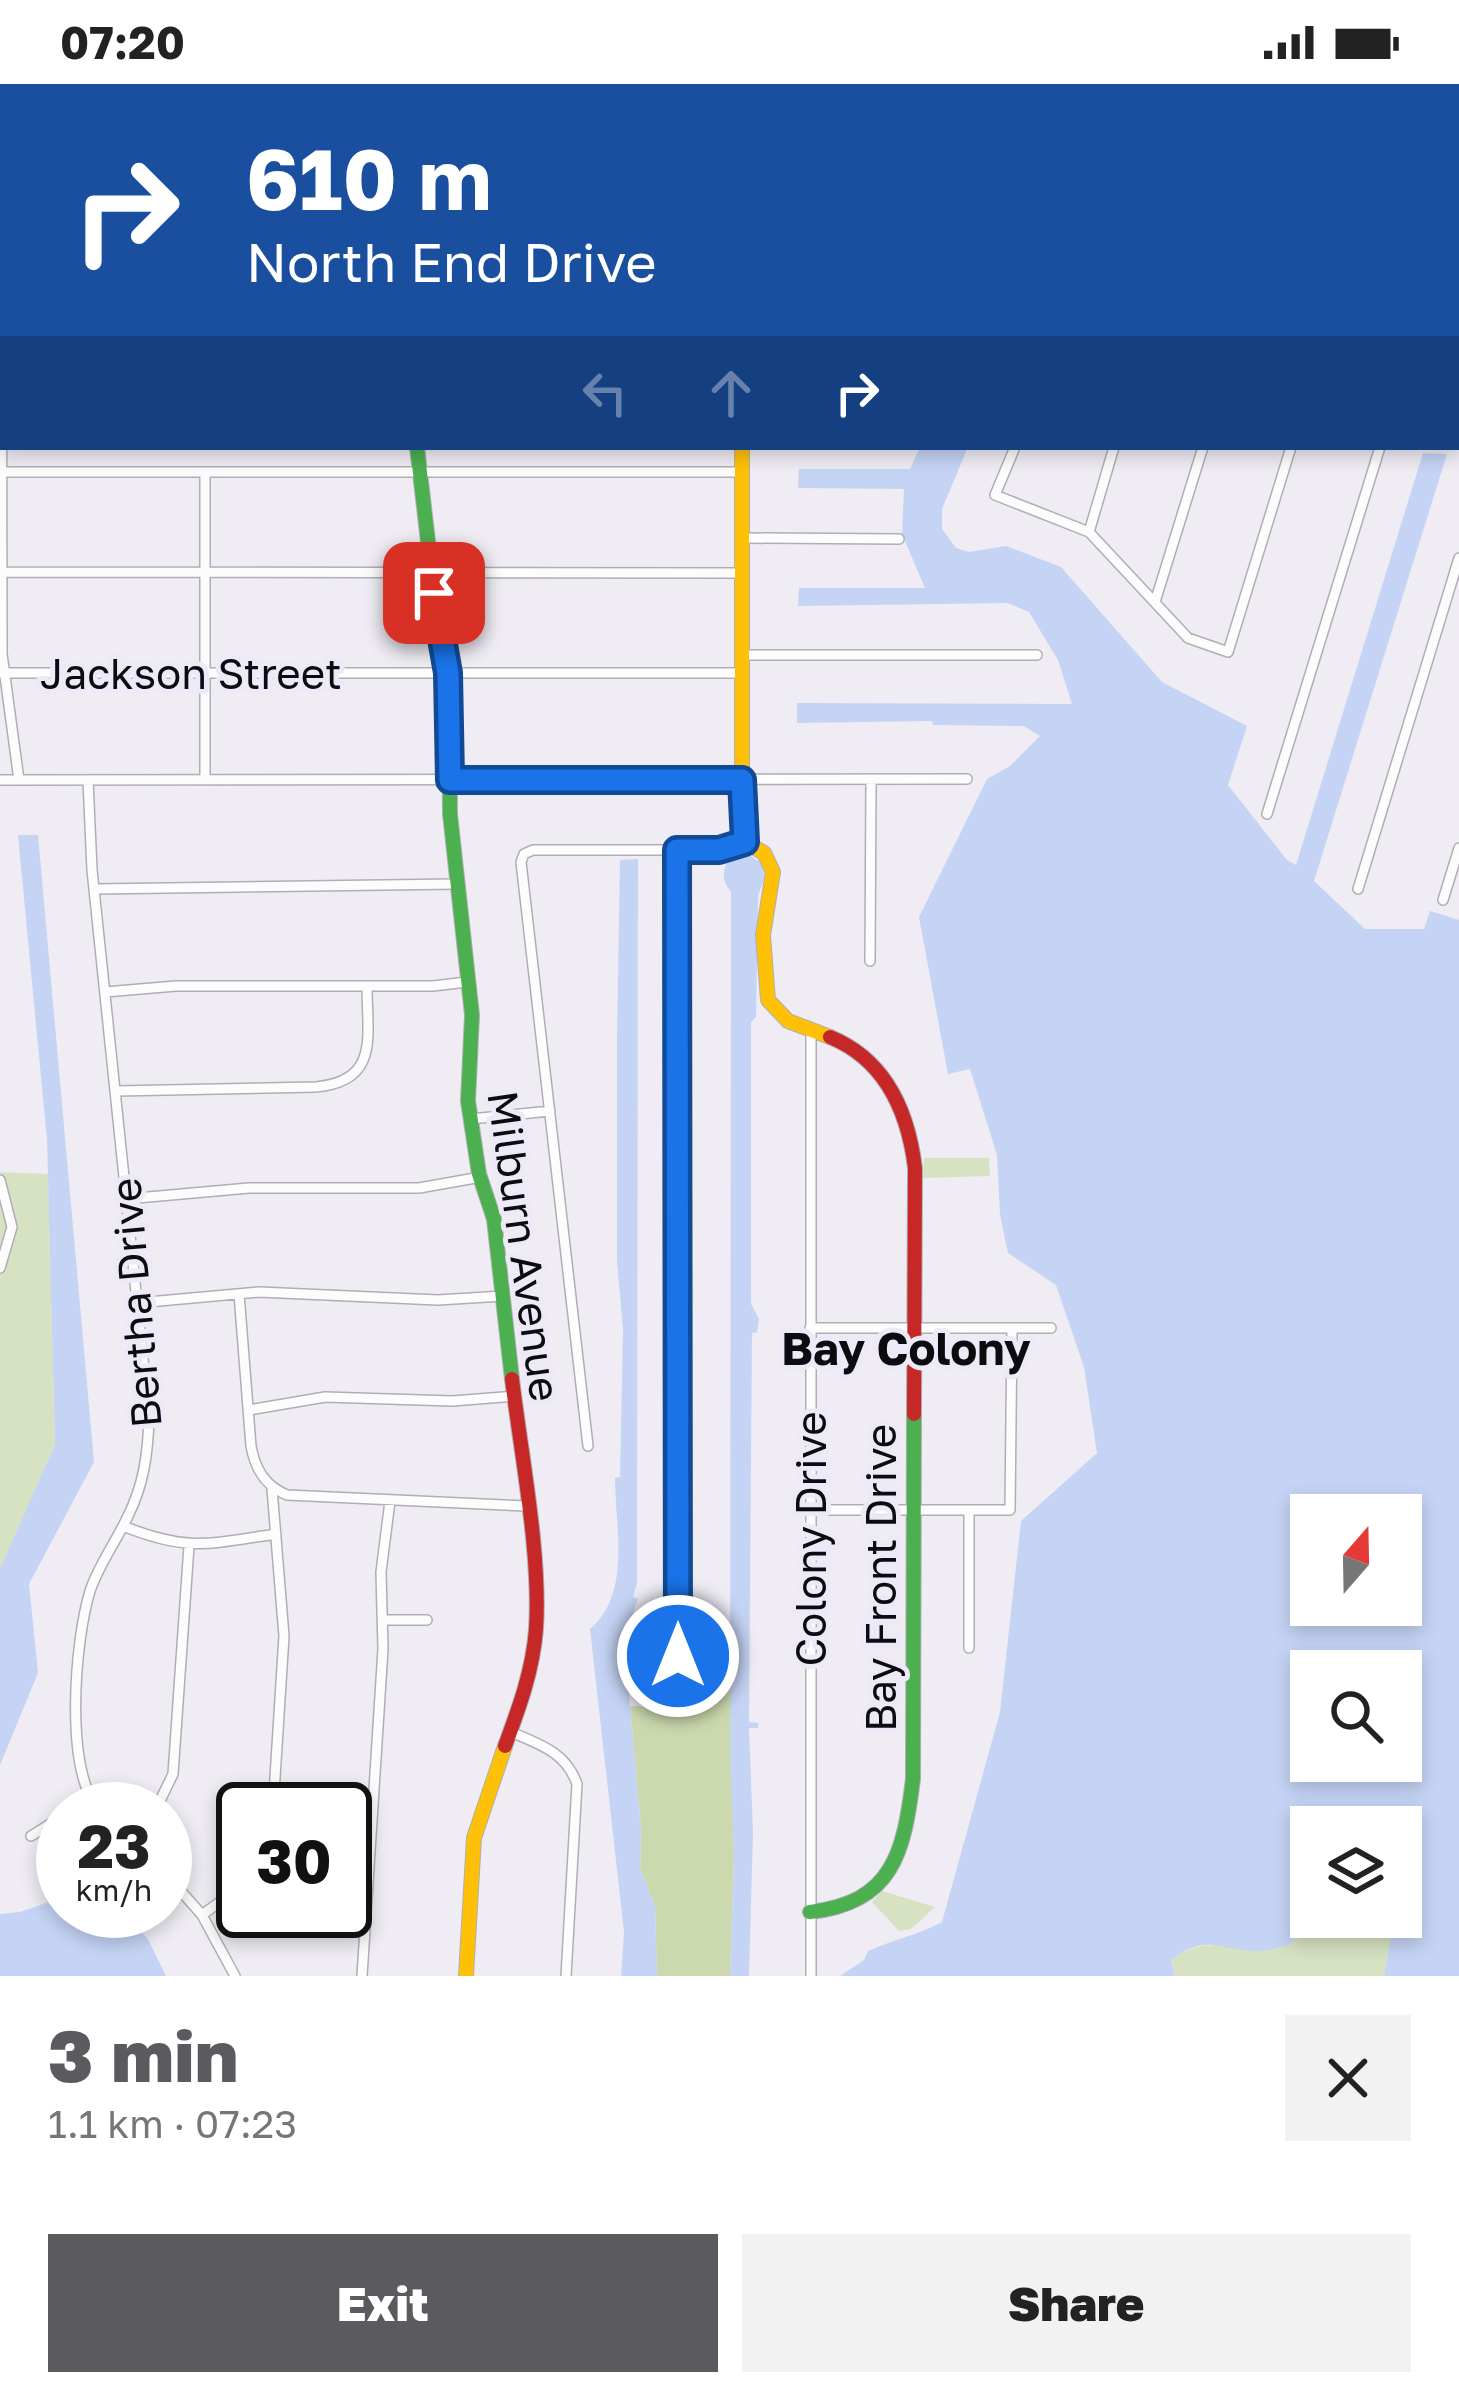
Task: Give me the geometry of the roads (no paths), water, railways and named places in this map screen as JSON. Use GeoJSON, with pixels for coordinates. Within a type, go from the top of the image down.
{"type":"FeatureCollection","features":[{"type":"Feature","properties":{"kind":"street","name":"Milburn Avenue"},"geometry":{"type":"LineString","coordinates":[[417,450],[448,673],[457,884],[472,1015],[467,1080],[482,1177],[494,1219],[536,1629],[525,1692],[475,1838],[466,1976]]}},
{"type":"Feature","properties":{"kind":"street"},"geometry":{"type":"LineString","coordinates":[[588,1446],[521,862],[533,850],[719,850],[745,842],[742,450]]}},
{"type":"Feature","properties":{"kind":"street"},"geometry":{"type":"LineString","coordinates":[[1014,450],[995,494],[1089,532],[1188,638],[1228,652],[1290,450]]}},
{"type":"Feature","properties":{"kind":"street"},"geometry":{"type":"LineString","coordinates":[[1089,532],[1113,450]]}},
{"type":"Feature","properties":{"kind":"street"},"geometry":{"type":"LineString","coordinates":[[1155,602],[1202,450]]}},
{"type":"Feature","properties":{"kind":"street"},"geometry":{"type":"LineString","coordinates":[[1267,814],[1379,450]]}},
{"type":"Feature","properties":{"kind":"street"},"geometry":{"type":"LineString","coordinates":[[19,780],[2,673],[1,472],[742,472]]}},
{"type":"Feature","properties":{"kind":"street"},"geometry":{"type":"LineString","coordinates":[[205,472],[205,780]]}},
{"type":"Feature","properties":{"kind":"street"},"geometry":{"type":"LineString","coordinates":[[742,538],[898,539]]}},
{"type":"Feature","properties":{"kind":"street"},"geometry":{"type":"LineString","coordinates":[[1358,889],[1459,558]]}},
{"type":"Feature","properties":{"kind":"street"},"geometry":{"type":"LineString","coordinates":[[1,572],[742,573]]}},
{"type":"Feature","properties":{"kind":"street"},"geometry":{"type":"LineString","coordinates":[[742,655],[1037,655]]}},
{"type":"Feature","properties":{"kind":"street","name":"Jackson Street"},"geometry":{"type":"LineString","coordinates":[[2,673],[742,673]]}},
{"type":"Feature","properties":{"kind":"street"},"geometry":{"type":"LineString","coordinates":[[870,961],[871,779]]}},
{"type":"Feature","properties":{"kind":"street"},"geometry":{"type":"LineString","coordinates":[[0,780],[967,779]]}},
{"type":"Feature","properties":{"kind":"street","name":"Bertha Drive"},"geometry":{"type":"LineString","coordinates":[[85,1782],[75,1750],[82,1631],[95,1577],[142,1484],[149,1417],[94,889],[88,780]]}},
{"type":"Feature","properties":{"kind":"street","name":"Bay Front Drive"},"geometry":{"type":"LineString","coordinates":[[745,842],[764,853],[773,872],[766,900],[768,1002],[782,1019],[839,1041],[874,1065],[907,1117],[915,1168],[914,1779],[908,1832],[882,1883],[862,1901],[839,1911],[810,1912]]}},
{"type":"Feature","properties":{"kind":"street"},"geometry":{"type":"LineString","coordinates":[[1443,900],[1459,848]]}},
{"type":"Feature","properties":{"kind":"street"},"geometry":{"type":"LineString","coordinates":[[677,850],[678,1702]]}},
{"type":"Feature","properties":{"kind":"street"},"geometry":{"type":"LineString","coordinates":[[94,889],[457,884]]}},
{"type":"Feature","properties":{"kind":"street"},"geometry":{"type":"LineString","coordinates":[[105,992],[176,986],[368,987],[467,982]]}},
{"type":"Feature","properties":{"kind":"street"},"geometry":{"type":"LineString","coordinates":[[116,1091],[316,1088],[345,1082],[358,1071],[367,1051],[368,987]]}},
{"type":"Feature","properties":{"kind":"street","name":"Colony Drive"},"geometry":{"type":"LineString","coordinates":[[811,1030],[811,1976]]}},
{"type":"Feature","properties":{"kind":"street"},"geometry":{"type":"LineString","coordinates":[[471,1119],[550,1111]]}},
{"type":"Feature","properties":{"kind":"street"},"geometry":{"type":"LineString","coordinates":[[126,1199],[249,1188],[419,1188],[482,1177]]}},
{"type":"Feature","properties":{"kind":"street"},"geometry":{"type":"LineString","coordinates":[[0,1180],[12,1227],[0,1268]]}},
{"type":"Feature","properties":{"kind":"street"},"geometry":{"type":"LineString","coordinates":[[137,1303],[275,1292],[438,1300],[503,1296]]}},
{"type":"Feature","properties":{"kind":"street"},"geometry":{"type":"LineString","coordinates":[[239,1294],[254,1461],[272,1489],[284,1636],[275,1782]]}},
{"type":"Feature","properties":{"kind":"street"},"geometry":{"type":"LineString","coordinates":[[811,1328],[1052,1328]]}},
{"type":"Feature","properties":{"kind":"street"},"geometry":{"type":"LineString","coordinates":[[810,1510],[1010,1510],[1012,1329]]}},
{"type":"Feature","properties":{"kind":"street"},"geometry":{"type":"LineString","coordinates":[[249,1410],[325,1397],[452,1401],[515,1396]]}},
{"type":"Feature","properties":{"kind":"street"},"geometry":{"type":"LineString","coordinates":[[272,1489],[286,1495],[526,1506]]}},
{"type":"Feature","properties":{"kind":"street"},"geometry":{"type":"LineString","coordinates":[[362,1976],[383,1620],[381,1572],[390,1501]]}},
{"type":"Feature","properties":{"kind":"street"},"geometry":{"type":"LineString","coordinates":[[969,1648],[970,1510]]}},
{"type":"Feature","properties":{"kind":"street"},"geometry":{"type":"LineString","coordinates":[[122,1526],[161,1542],[189,1546],[276,1534]]}},
{"type":"Feature","properties":{"kind":"street"},"geometry":{"type":"LineString","coordinates":[[169,1782],[189,1546]]}},
{"type":"Feature","properties":{"kind":"street"},"geometry":{"type":"LineString","coordinates":[[383,1620],[427,1620]]}},
{"type":"Feature","properties":{"kind":"street"},"geometry":{"type":"LineString","coordinates":[[511,1732],[557,1754],[570,1766],[577,1784],[566,1976]]}},
{"type":"Feature","properties":{"kind":"street"},"geometry":{"type":"LineString","coordinates":[[32,1836],[36,1833]]}},
{"type":"Feature","properties":{"kind":"street"},"geometry":{"type":"LineString","coordinates":[[192,1904],[235,1976]]}},
{"type":"Feature","properties":{"kind":"street"},"geometry":{"type":"LineString","coordinates":[[202,1916],[216,1905]]}},
{"type":"Feature","properties":{"kind":"water"},"geometry":{"type":"Polygon","coordinates":[[[919,450],[967,450],[942,509],[942,529],[956,548],[969,552],[1006,546],[1061,567],[1162,682],[1247,726],[1228,785],[1287,860],[1296,865],[1423,453],[1447,454],[1314,881],[1365,929],[1424,929],[1430,911],[1459,920],[1459,1976],[1384,1976],[1391,1938],[1422,1938],[1422,1806],[1290,1806],[1290,1938],[1295,1938],[1290,1945],[1259,1951],[1195,1947],[1171,1960],[1175,1976],[840,1976],[864,1960],[868,1951],[942,1922],[1000,1712],[1021,1521],[1097,1453],[1084,1367],[1056,1285],[1008,1253],[1000,1215],[997,1155],[970,1069],[948,1074],[919,917],[987,779],[1010,766],[1040,736],[1024,726],[933,725],[932,721],[797,723],[797,703],[1072,704],[1058,660],[1029,612],[1008,603],[798,606],[799,588],[925,588],[902,534],[904,489],[798,488],[799,469],[910,469],[919,450]]]}},
{"type":"Feature","properties":{"kind":"water"},"geometry":{"type":"Polygon","coordinates":[[[18,835],[38,835],[94,1462],[29,1584],[38,1673],[0,1765],[0,1568],[55,1445],[47,1140],[18,835]]]}},
{"type":"Feature","properties":{"kind":"water"},"geometry":{"type":"Polygon","coordinates":[[[743,851],[760,862],[765,876],[758,896],[756,1017],[751,1022],[751,1304],[759,1319],[757,1332],[752,1333],[749,1722],[758,1723],[758,1728],[749,1728],[753,1832],[749,1976],[730,1976],[734,1857],[730,1754],[731,892],[724,873],[731,855],[743,851]]]}},
{"type":"Feature","properties":{"kind":"water"},"geometry":{"type":"Polygon","coordinates":[[[638,859],[637,1583],[633,1597],[638,1599],[625,1649],[641,1829],[640,1869],[655,1905],[657,1976],[621,1976],[624,1932],[590,1629],[612,1597],[618,1558],[615,1478],[620,1477],[623,1329],[617,1261],[620,860],[638,859]]]}},
{"type":"Feature","properties":{"kind":"water"},"geometry":{"type":"Polygon","coordinates":[[[36,1906],[36,1938],[147,1938],[166,1976],[0,1976],[0,1914],[36,1906]]]}},
{"type":"Feature","properties":{"kind":"district","name":"Bay Colony"},"geometry":{"type":"Point","coordinates":[906,1348]}}]}
